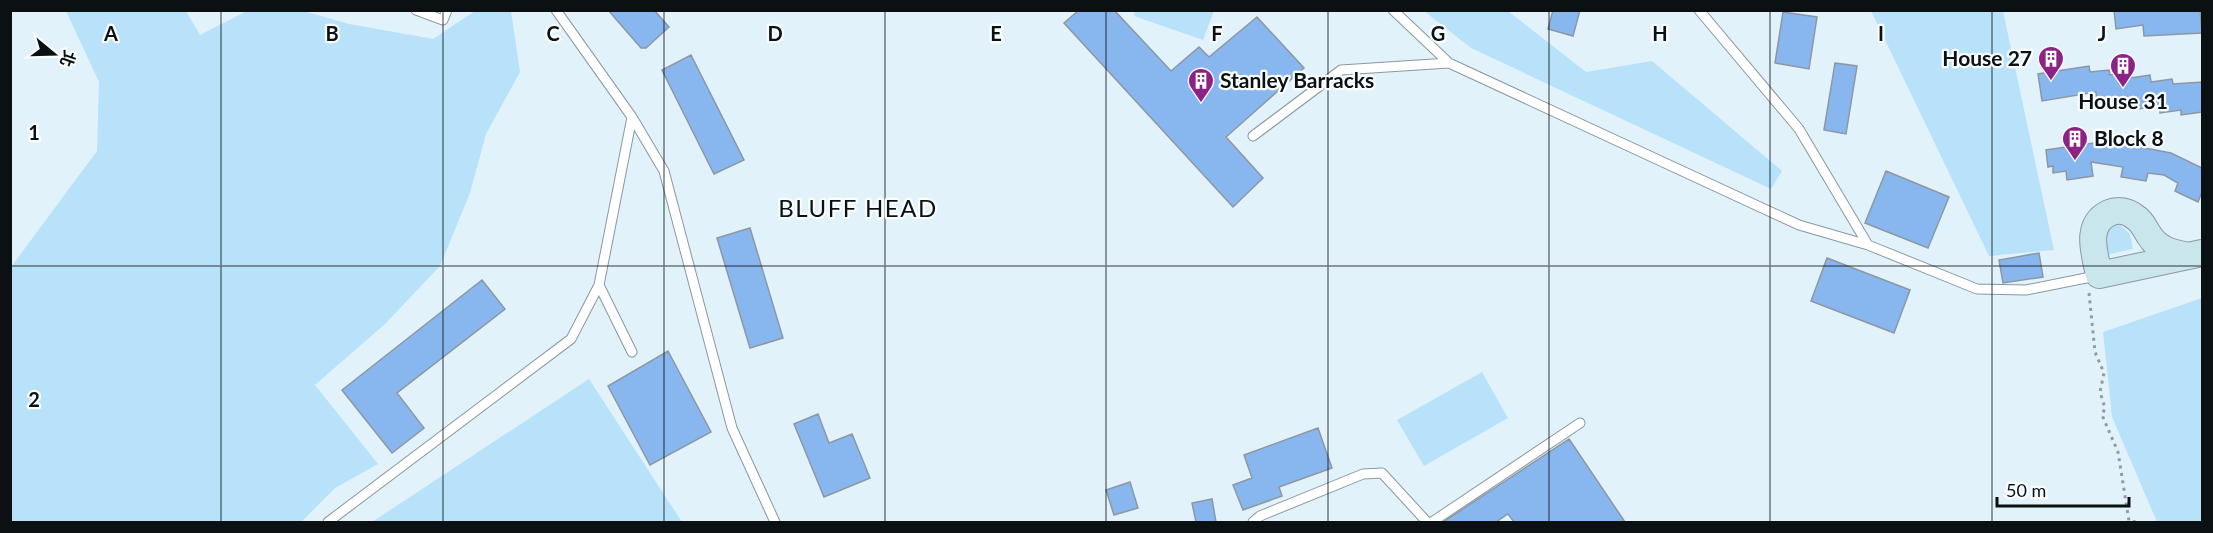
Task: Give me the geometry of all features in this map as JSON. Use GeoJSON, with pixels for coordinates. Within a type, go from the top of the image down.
{"type":"FeatureCollection","features":[{"type":"Feature","properties":{"kind":"street"},"geometry":{"type":"LineString","coordinates":[[2114,211],[2135,216],[2162,248],[2196,254],[2099,275],[2092,243],[2097,223],[2114,211]]}},
{"type":"Feature","properties":{"kind":"lane"},"geometry":{"type":"LineString","coordinates":[[416,10],[443,20],[447,10]]}},
{"type":"Feature","properties":{"kind":"lane"},"geometry":{"type":"LineString","coordinates":[[556,10],[632,117],[664,171],[732,428],[775,522]]}},
{"type":"Feature","properties":{"kind":"lane"},"geometry":{"type":"LineString","coordinates":[[1393,10],[1449,63],[1799,225],[1868,245],[1977,289],[2026,290],[2099,275]]}},
{"type":"Feature","properties":{"kind":"lane"},"geometry":{"type":"LineString","coordinates":[[1699,10],[1799,129],[1868,245]]}},
{"type":"Feature","properties":{"kind":"lane"},"geometry":{"type":"LineString","coordinates":[[1252,136],[1341,70],[1449,63]]}},
{"type":"Feature","properties":{"kind":"lane"},"geometry":{"type":"LineString","coordinates":[[328,522],[571,339],[599,285],[632,117]]}},
{"type":"Feature","properties":{"kind":"lane"},"geometry":{"type":"LineString","coordinates":[[599,285],[632,352]]}},
{"type":"Feature","properties":{"kind":"lane"},"geometry":{"type":"LineString","coordinates":[[1432,522],[1580,423]]}},
{"type":"Feature","properties":{"kind":"lane"},"geometry":{"type":"LineString","coordinates":[[1253,522],[1260,516],[1363,474],[1382,473],[1427,522]]}},
{"type":"Feature","properties":{"kind":"path"},"geometry":{"type":"LineString","coordinates":[[2099,275],[2088,296],[2095,352],[2104,372],[2100,392],[2105,408],[2102,415],[2118,452],[2130,521],[2136,522]]}},
{"type":"Feature","properties":{"kind":"shaded area"},"geometry":{"type":"Polygon","coordinates":[[[300,10],[349,24],[433,39],[475,11],[511,11],[520,72],[486,134],[470,193],[440,266],[385,324],[315,385],[378,464],[335,488],[301,522],[11,522],[11,267],[97,151],[99,82],[66,11],[186,11],[200,35],[247,11],[300,10]]]}},
{"type":"Feature","properties":{"kind":"shaded area"},"geometry":{"type":"Polygon","coordinates":[[[1135,10],[1214,11],[1203,40],[1134,16],[1135,10]]]}},
{"type":"Feature","properties":{"kind":"shaded area"},"geometry":{"type":"Polygon","coordinates":[[[1424,11],[1508,11],[1586,72],[1652,61],[1782,171],[1771,189],[1471,48],[1424,11]]]}},
{"type":"Feature","properties":{"kind":"shaded area"},"geometry":{"type":"Polygon","coordinates":[[[1871,11],[2003,11],[2054,250],[1989,256],[1871,11]]]}},
{"type":"Feature","properties":{"kind":"shaded area"},"geometry":{"type":"Polygon","coordinates":[[[2117,222],[2130,234],[2133,249],[2087,259],[2091,227],[2117,222]]]}},
{"type":"Feature","properties":{"kind":"shaded area"},"geometry":{"type":"Polygon","coordinates":[[[2202,298],[2202,522],[2157,522],[2112,417],[2103,332],[2202,298]]]}},
{"type":"Feature","properties":{"kind":"shaded area"},"geometry":{"type":"Polygon","coordinates":[[[1482,372],[1508,418],[1424,466],[1397,420],[1482,372]]]}},
{"type":"Feature","properties":{"kind":"shaded area"},"geometry":{"type":"Polygon","coordinates":[[[589,379],[682,522],[372,522],[589,379]]]}},
{"type":"Feature","properties":{"kind":"building"},"geometry":{"type":"Polygon","coordinates":[[[608,10],[654,10],[669,27],[646,48],[641,48],[608,10]]]}},
{"type":"Feature","properties":{"kind":"building","name":"Stanley Barracks"},"geometry":{"type":"Polygon","coordinates":[[[1079,10],[1114,10],[1171,71],[1199,47],[1209,57],[1257,17],[1304,68],[1226,137],[1263,178],[1233,207],[1064,23],[1079,10]]]}},
{"type":"Feature","properties":{"kind":"building"},"geometry":{"type":"Polygon","coordinates":[[[1553,10],[1580,10],[1573,36],[1548,29],[1553,10]]]}},
{"type":"Feature","properties":{"kind":"building"},"geometry":{"type":"Polygon","coordinates":[[[2114,10],[2200,10],[2202,33],[2144,36],[2143,25],[2116,29],[2114,10]]]}},
{"type":"Feature","properties":{"kind":"building"},"geometry":{"type":"Polygon","coordinates":[[[1783,12],[1817,17],[1809,69],[1775,63],[1783,12]]]}},
{"type":"Feature","properties":{"kind":"building"},"geometry":{"type":"Polygon","coordinates":[[[691,55],[744,160],[714,174],[662,70],[691,55]]]}},
{"type":"Feature","properties":{"kind":"building"},"geometry":{"type":"Polygon","coordinates":[[[1835,63],[1857,66],[1846,134],[1824,130],[1835,63]]]}},
{"type":"Feature","properties":{"kind":"building"},"geometry":{"type":"Polygon","coordinates":[[[2089,66],[2090,72],[2109,70],[2110,75],[2129,72],[2130,78],[2150,75],[2151,82],[2172,79],[2173,84],[2202,82],[2202,112],[2181,115],[2181,110],[2160,113],[2159,106],[2138,109],[2137,103],[2117,106],[2116,101],[2097,103],[2096,92],[2042,101],[2038,74],[2089,66]]]}},
{"type":"Feature","properties":{"kind":"building"},"geometry":{"type":"Polygon","coordinates":[[[2108,141],[2171,153],[2202,168],[2202,192],[2198,202],[2175,191],[2178,183],[2164,175],[2148,173],[2146,181],[2121,177],[2123,167],[2091,162],[2093,176],[2067,180],[2066,171],[2053,173],[2053,166],[2048,167],[2046,150],[2108,141]]]}},
{"type":"Feature","properties":{"kind":"building"},"geometry":{"type":"Polygon","coordinates":[[[1886,171],[1949,197],[1928,248],[1865,223],[1886,171]]]}},
{"type":"Feature","properties":{"kind":"building"},"geometry":{"type":"Polygon","coordinates":[[[750,228],[783,338],[750,348],[717,238],[750,228]]]}},
{"type":"Feature","properties":{"kind":"building"},"geometry":{"type":"Polygon","coordinates":[[[2039,253],[2043,277],[2003,283],[1999,260],[2039,253]]]}},
{"type":"Feature","properties":{"kind":"building"},"geometry":{"type":"Polygon","coordinates":[[[1827,258],[1910,290],[1894,333],[1811,301],[1827,258]]]}},
{"type":"Feature","properties":{"kind":"building"},"geometry":{"type":"Polygon","coordinates":[[[482,280],[505,309],[397,393],[424,428],[392,453],[342,390],[482,280]]]}},
{"type":"Feature","properties":{"kind":"building"},"geometry":{"type":"Polygon","coordinates":[[[668,351],[711,432],[650,465],[608,386],[668,351]]]}},
{"type":"Feature","properties":{"kind":"building"},"geometry":{"type":"Polygon","coordinates":[[[818,414],[829,443],[852,434],[870,478],[824,497],[794,424],[818,414]]]}},
{"type":"Feature","properties":{"kind":"building"},"geometry":{"type":"Polygon","coordinates":[[[1318,428],[1332,468],[1279,487],[1282,496],[1243,510],[1233,485],[1252,478],[1244,455],[1318,428]]]}},
{"type":"Feature","properties":{"kind":"building"},"geometry":{"type":"Polygon","coordinates":[[[1569,439],[1625,522],[1514,522],[1508,514],[1496,522],[1443,522],[1569,439]]]}},
{"type":"Feature","properties":{"kind":"building"},"geometry":{"type":"Polygon","coordinates":[[[1130,482],[1138,508],[1114,515],[1106,490],[1130,482]]]}},
{"type":"Feature","properties":{"kind":"building"},"geometry":{"type":"Polygon","coordinates":[[[1212,499],[1216,522],[1196,522],[1192,503],[1212,499]]]}},
{"type":"Feature","properties":{"kind":"place","name":"House 27"},"geometry":{"type":"Point","coordinates":[2051,82]}},
{"type":"Feature","properties":{"kind":"place","name":"House 31"},"geometry":{"type":"Point","coordinates":[2123,89]}},
{"type":"Feature","properties":{"kind":"place","name":"Stanley Barracks"},"geometry":{"type":"Point","coordinates":[1201,104]}},
{"type":"Feature","properties":{"kind":"place","name":"Block 8"},"geometry":{"type":"Point","coordinates":[2075,162]}},
{"type":"Feature","properties":{"kind":"district","name":"BLUFF HEAD"},"geometry":{"type":"Point","coordinates":[858,209]}}]}
